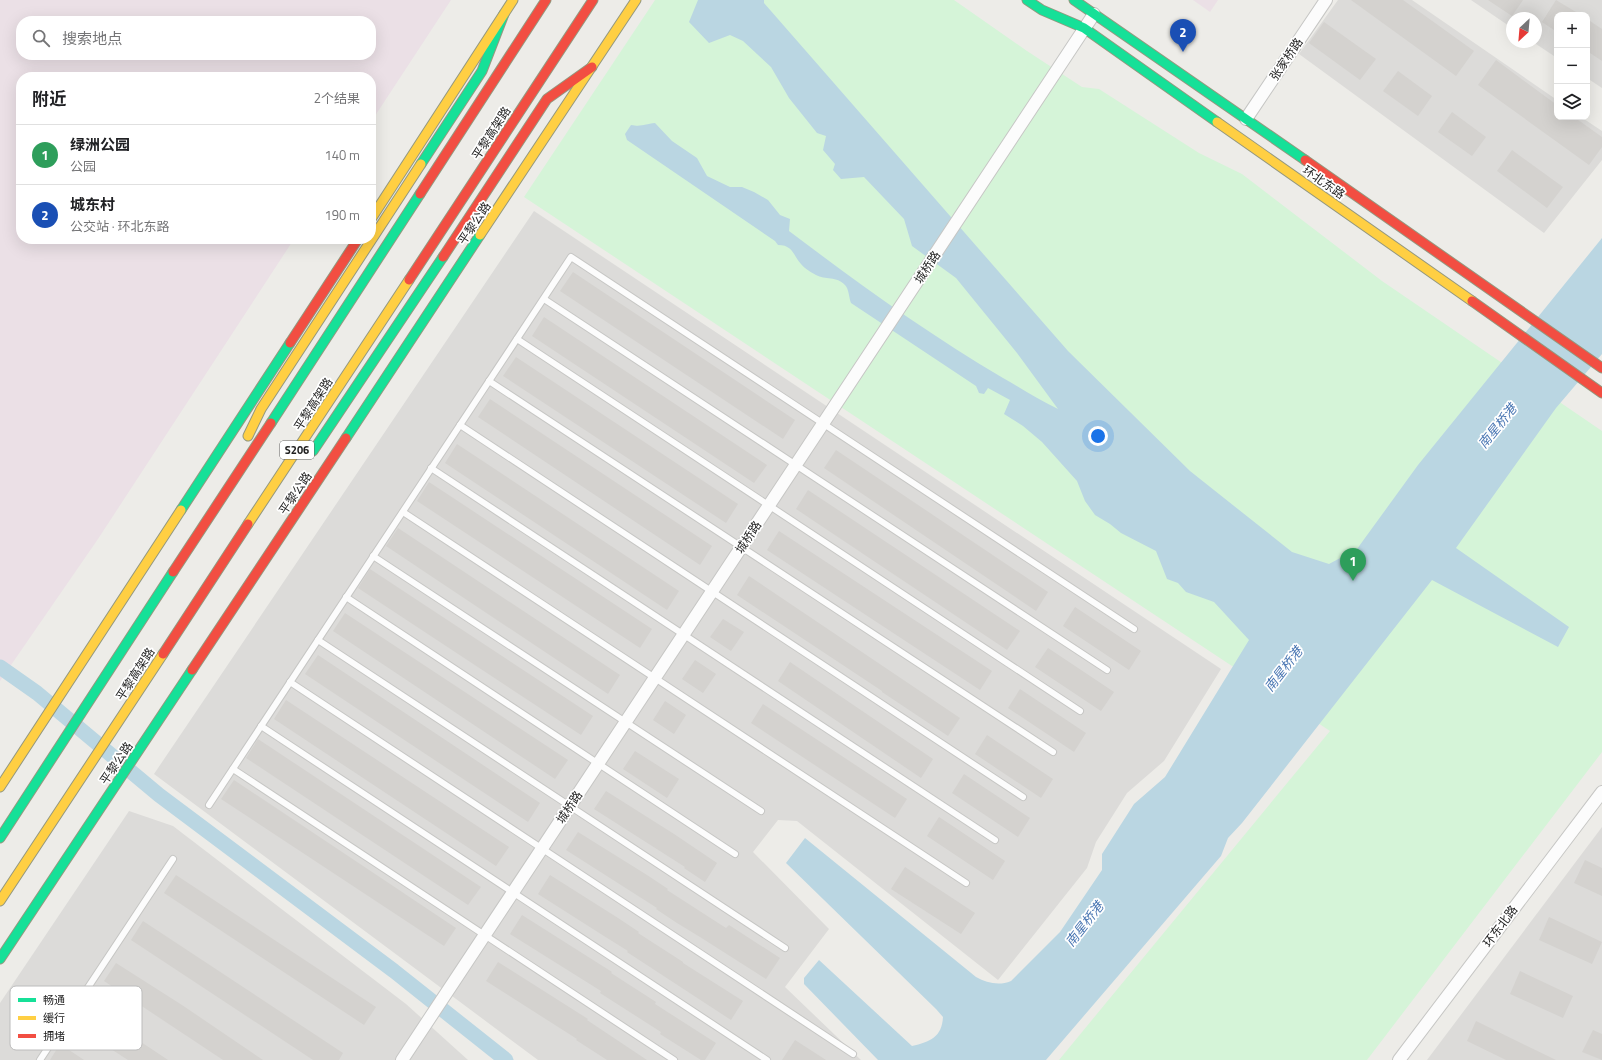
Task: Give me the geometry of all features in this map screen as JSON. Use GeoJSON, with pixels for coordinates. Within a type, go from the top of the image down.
{"type":"FeatureCollection","features":[{"type":"Feature","properties":{"kind":"main road"},"geometry":{"type":"LineString","coordinates":[[376,210],[513,0]]}},
{"type":"Feature","properties":{"kind":"main road","name":"平黎高架路"},"geometry":{"type":"LineString","coordinates":[[0,838],[546,0]]}},
{"type":"Feature","properties":{"kind":"main road","name":"平黎高架路"},"geometry":{"type":"LineString","coordinates":[[0,901],[593,0]]}},
{"type":"Feature","properties":{"kind":"main road","name":"平黎公路"},"geometry":{"type":"LineString","coordinates":[[0,959],[636,0]]}},
{"type":"Feature","properties":{"kind":"main road","name":"环北东路"},"geometry":{"type":"LineString","coordinates":[[1027,0],[1042,10],[1084,28],[1602,393]]}},
{"type":"Feature","properties":{"kind":"main road","name":"环北东路"},"geometry":{"type":"LineString","coordinates":[[1074,0],[1602,368]]}},
{"type":"Feature","properties":{"kind":"main road"},"geometry":{"type":"LineString","coordinates":[[376,234],[482,71],[504,14]]}},
{"type":"Feature","properties":{"kind":"main road"},"geometry":{"type":"LineString","coordinates":[[310,456],[392,336],[547,99],[592,67]]}},
{"type":"Feature","properties":{"kind":"main road"},"geometry":{"type":"LineString","coordinates":[[0,787],[355,244]]}},
{"type":"Feature","properties":{"kind":"main road"},"geometry":{"type":"LineString","coordinates":[[206,521],[261,410],[369,244]]}},
{"type":"Feature","properties":{"kind":"main road"},"geometry":{"type":"LineString","coordinates":[[238,540],[284,486]]}},
{"type":"Feature","properties":{"kind":"street","name":"张家桥路"},"geometry":{"type":"LineString","coordinates":[[1246,119],[1326,0]]}},
{"type":"Feature","properties":{"kind":"street","name":"城桥路"},"geometry":{"type":"LineString","coordinates":[[402,1060],[1094,14]]}},
{"type":"Feature","properties":{"kind":"street","name":"环东北路"},"geometry":{"type":"LineString","coordinates":[[1399,1060],[1602,792]]}},
{"type":"Feature","properties":{"kind":"lane"},"geometry":{"type":"LineString","coordinates":[[208,805],[571,257],[1134,629]]}},
{"type":"Feature","properties":{"kind":"lane"},"geometry":{"type":"LineString","coordinates":[[544,299],[1107,670]]}},
{"type":"Feature","properties":{"kind":"lane"},"geometry":{"type":"LineString","coordinates":[[517,339],[1080,711]]}},
{"type":"Feature","properties":{"kind":"lane"},"geometry":{"type":"LineString","coordinates":[[489,381],[1053,752]]}},
{"type":"Feature","properties":{"kind":"lane"},"geometry":{"type":"LineString","coordinates":[[460,425],[1024,797]]}},
{"type":"Feature","properties":{"kind":"lane"},"geometry":{"type":"LineString","coordinates":[[431,468],[995,840]]}},
{"type":"Feature","properties":{"kind":"lane"},"geometry":{"type":"LineString","coordinates":[[403,512],[966,883]]}},
{"type":"Feature","properties":{"kind":"lane"},"geometry":{"type":"LineString","coordinates":[[374,556],[761,811]]}},
{"type":"Feature","properties":{"kind":"lane"},"geometry":{"type":"LineString","coordinates":[[346,597],[735,854]]}},
{"type":"Feature","properties":{"kind":"lane"},"geometry":{"type":"LineString","coordinates":[[318,640],[785,948]]}},
{"type":"Feature","properties":{"kind":"lane"},"geometry":{"type":"LineString","coordinates":[[290,682],[853,1054]]}},
{"type":"Feature","properties":{"kind":"lane"},"geometry":{"type":"LineString","coordinates":[[261,726],[767,1060]]}},
{"type":"Feature","properties":{"kind":"lane"},"geometry":{"type":"LineString","coordinates":[[233,769],[674,1060]]}},
{"type":"Feature","properties":{"kind":"lane"},"geometry":{"type":"LineString","coordinates":[[89,986],[173,859]]}},
{"type":"Feature","properties":{"kind":"lane"},"geometry":{"type":"LineString","coordinates":[[40,1060],[47,1050]]}},
{"type":"Feature","properties":{"kind":"shaded area"},"geometry":{"type":"Polygon","coordinates":[[[0,0],[451,0],[376,114],[376,72],[16,72],[16,244],[291,244],[98,539],[0,681],[0,0]]]}},
{"type":"Feature","properties":{"kind":"shaded area"},"geometry":{"type":"Polygon","coordinates":[[[1193,0],[1218,0],[1210,12],[1193,0]]]}},
{"type":"Feature","properties":{"kind":"shaded area"},"geometry":{"type":"Polygon","coordinates":[[[1338,0],[1412,0],[1554,98],[1554,120],[1586,120],[1602,131],[1602,160],[1544,233],[1299,54],[1338,0]]]}},
{"type":"Feature","properties":{"kind":"shaded area"},"geometry":{"type":"Polygon","coordinates":[[[1471,0],[1602,0],[1602,88],[1590,80],[1590,12],[1554,12],[1554,56],[1542,48],[1542,12],[1506,12],[1506,24],[1471,0]]]}},
{"type":"Feature","properties":{"kind":"shaded area"},"geometry":{"type":"Polygon","coordinates":[[[534,211],[1221,669],[1164,761],[1127,793],[1096,842],[1087,868],[998,980],[797,821],[778,820],[753,852],[829,929],[785,987],[861,1060],[538,1060],[154,774],[534,211]]]}},
{"type":"Feature","properties":{"kind":"shaded area"},"geometry":{"type":"Polygon","coordinates":[[[129,811],[173,826],[406,1004],[468,1060],[0,1060],[0,1003],[10,988],[10,1050],[142,1050],[142,986],[11,986],[129,811]]]}},
{"type":"Feature","properties":{"kind":"shaded area"},"geometry":{"type":"Polygon","coordinates":[[[1602,827],[1602,1060],[1427,1060],[1602,827]]]}},
{"type":"Feature","properties":{"kind":"green space"},"geometry":{"type":"Polygon","coordinates":[[[655,0],[954,0],[1082,87],[1099,89],[1199,153],[1242,174],[1382,281],[1602,431],[1602,752],[1367,1060],[1059,1060],[1330,731],[524,197],[655,0]]]}},
{"type":"Feature","properties":{"kind":"water","name":"南星桥港"},"geometry":{"type":"Polygon","coordinates":[[[698,0],[764,0],[764,3],[1068,351],[1190,471],[1292,552],[1329,564],[1357,549],[1418,465],[1602,238],[1602,354],[1556,408],[1456,548],[1569,627],[1558,647],[1432,580],[1242,823],[1228,838],[1221,856],[1046,1060],[878,1060],[804,984],[804,978],[819,960],[912,1046],[924,1043],[934,1038],[940,1029],[943,1017],[786,863],[805,838],[976,977],[993,983],[1007,983],[1011,981],[1060,932],[1102,870],[1102,854],[1134,804],[1165,777],[1249,640],[1214,602],[1186,592],[1178,583],[1167,579],[1156,551],[1121,533],[1095,515],[1085,501],[1077,481],[1042,442],[1023,426],[1004,414],[1010,400],[988,388],[984,394],[979,393],[976,386],[851,303],[847,289],[842,282],[810,272],[802,266],[790,249],[783,245],[778,245],[775,241],[627,140],[625,134],[631,125],[641,126],[655,123],[672,141],[697,158],[707,176],[730,187],[742,187],[768,200],[780,215],[790,219],[789,231],[867,289],[975,361],[1058,409],[1017,353],[956,278],[912,246],[904,219],[864,177],[841,179],[833,170],[835,164],[823,150],[826,136],[817,133],[789,98],[771,67],[743,41],[730,35],[709,43],[689,22],[698,0]]]}},
{"type":"Feature","properties":{"kind":"building"},"geometry":{"type":"Polygon","coordinates":[[[1351,0],[1403,0],[1474,51],[1456,76],[1351,0]]]}},
{"type":"Feature","properties":{"kind":"building"},"geometry":{"type":"Polygon","coordinates":[[[1488,0],[1523,0],[1515,12],[1506,12],[1488,0]]]}},
{"type":"Feature","properties":{"kind":"building"},"geometry":{"type":"Polygon","coordinates":[[[1556,0],[1576,12],[1554,12],[1554,30],[1542,22],[1556,0]]]}},
{"type":"Feature","properties":{"kind":"building"},"geometry":{"type":"Polygon","coordinates":[[[1590,21],[1602,29],[1602,61],[1590,53],[1590,21]]]}},
{"type":"Feature","properties":{"kind":"building"},"geometry":{"type":"Polygon","coordinates":[[[1324,22],[1376,59],[1360,80],[1309,43],[1324,22]]]}},
{"type":"Feature","properties":{"kind":"building"},"geometry":{"type":"Polygon","coordinates":[[[1496,60],[1554,103],[1554,120],[1578,120],[1602,137],[1602,147],[1589,165],[1478,85],[1496,60]]]}},
{"type":"Feature","properties":{"kind":"building"},"geometry":{"type":"Polygon","coordinates":[[[1398,71],[1432,96],[1418,116],[1383,91],[1398,71]]]}},
{"type":"Feature","properties":{"kind":"building"},"geometry":{"type":"Polygon","coordinates":[[[1452,112],[1486,137],[1472,156],[1438,132],[1452,112]]]}},
{"type":"Feature","properties":{"kind":"building"},"geometry":{"type":"Polygon","coordinates":[[[1512,150],[1563,187],[1547,208],[1497,171],[1512,150]]]}},
{"type":"Feature","properties":{"kind":"building"},"geometry":{"type":"Polygon","coordinates":[[[573,272],[795,420],[783,439],[560,291],[573,272]]]}},
{"type":"Feature","properties":{"kind":"building"},"geometry":{"type":"Polygon","coordinates":[[[544,317],[767,465],[754,483],[532,336],[544,317]]]}},
{"type":"Feature","properties":{"kind":"building"},"geometry":{"type":"Polygon","coordinates":[[[516,357],[738,504],[726,523],[503,376],[516,357]]]}},
{"type":"Feature","properties":{"kind":"building"},"geometry":{"type":"Polygon","coordinates":[[[490,399],[712,546],[700,565],[478,417],[490,399]]]}},
{"type":"Feature","properties":{"kind":"building"},"geometry":{"type":"Polygon","coordinates":[[[457,444],[679,591],[667,610],[445,463],[457,444]]]}},
{"type":"Feature","properties":{"kind":"building"},"geometry":{"type":"Polygon","coordinates":[[[836,450],[1048,592],[1036,611],[824,468],[836,450]]]}},
{"type":"Feature","properties":{"kind":"building"},"geometry":{"type":"Polygon","coordinates":[[[429,482],[652,629],[640,648],[417,501],[429,482]]]}},
{"type":"Feature","properties":{"kind":"building"},"geometry":{"type":"Polygon","coordinates":[[[808,490],[1020,631],[1007,650],[796,509],[808,490]]]}},
{"type":"Feature","properties":{"kind":"building"},"geometry":{"type":"Polygon","coordinates":[[[398,528],[620,675],[608,694],[386,546],[398,528]]]}},
{"type":"Feature","properties":{"kind":"building"},"geometry":{"type":"Polygon","coordinates":[[[779,531],[992,671],[980,690],[767,550],[779,531]]]}},
{"type":"Feature","properties":{"kind":"building"},"geometry":{"type":"Polygon","coordinates":[[[370,569],[593,716],[581,735],[358,588],[370,569]]]}},
{"type":"Feature","properties":{"kind":"building"},"geometry":{"type":"Polygon","coordinates":[[[749,576],[960,718],[948,736],[737,595],[749,576]]]}},
{"type":"Feature","properties":{"kind":"building"},"geometry":{"type":"Polygon","coordinates":[[[1075,607],[1141,651],[1129,670],[1063,626],[1075,607]]]}},
{"type":"Feature","properties":{"kind":"building"},"geometry":{"type":"Polygon","coordinates":[[[345,613],[568,760],[555,779],[333,631],[345,613]]]}},
{"type":"Feature","properties":{"kind":"building"},"geometry":{"type":"Polygon","coordinates":[[[723,619],[744,632],[731,651],[710,637],[723,619]]]}},
{"type":"Feature","properties":{"kind":"building"},"geometry":{"type":"Polygon","coordinates":[[[1048,648],[1114,692],[1101,711],[1035,667],[1048,648]]]}},
{"type":"Feature","properties":{"kind":"building"},"geometry":{"type":"Polygon","coordinates":[[[318,655],[540,803],[528,822],[305,674],[318,655]]]}},
{"type":"Feature","properties":{"kind":"building"},"geometry":{"type":"Polygon","coordinates":[[[695,660],[716,674],[703,693],[682,679],[695,660]]]}},
{"type":"Feature","properties":{"kind":"building"},"geometry":{"type":"Polygon","coordinates":[[[790,662],[933,759],[921,778],[778,681],[790,662]]]}},
{"type":"Feature","properties":{"kind":"building"},"geometry":{"type":"Polygon","coordinates":[[[1020,689],[1086,733],[1074,752],[1008,708],[1020,689]]]}},
{"type":"Feature","properties":{"kind":"building"},"geometry":{"type":"Polygon","coordinates":[[[286,700],[509,847],[496,866],[274,719],[286,700]]]}},
{"type":"Feature","properties":{"kind":"building"},"geometry":{"type":"Polygon","coordinates":[[[665,701],[686,715],[674,734],[653,720],[665,701]]]}},
{"type":"Feature","properties":{"kind":"building"},"geometry":{"type":"Polygon","coordinates":[[[763,704],[907,799],[895,818],[751,723],[763,704]]]}},
{"type":"Feature","properties":{"kind":"building"},"geometry":{"type":"Polygon","coordinates":[[[987,735],[1053,779],[1041,798],[975,754],[987,735]]]}},
{"type":"Feature","properties":{"kind":"building"},"geometry":{"type":"Polygon","coordinates":[[[258,739],[481,887],[468,905],[246,758],[258,739]]]}},
{"type":"Feature","properties":{"kind":"building"},"geometry":{"type":"Polygon","coordinates":[[[635,751],[679,779],[667,798],[623,769],[635,751]]]}},
{"type":"Feature","properties":{"kind":"building"},"geometry":{"type":"Polygon","coordinates":[[[964,774],[1030,818],[1018,837],[952,793],[964,774]]]}},
{"type":"Feature","properties":{"kind":"building"},"geometry":{"type":"Polygon","coordinates":[[[234,780],[456,928],[444,946],[221,799],[234,780]]]}},
{"type":"Feature","properties":{"kind":"building"},"geometry":{"type":"Polygon","coordinates":[[[606,791],[717,863],[705,882],[684,868],[685,867],[594,809],[606,791]]]}},
{"type":"Feature","properties":{"kind":"building"},"geometry":{"type":"Polygon","coordinates":[[[939,817],[1005,861],[993,880],[927,836],[939,817]]]}},
{"type":"Feature","properties":{"kind":"building"},"geometry":{"type":"Polygon","coordinates":[[[578,832],[647,875],[668,889],[667,890],[726,928],[729,925],[780,958],[766,979],[566,850],[578,832]]]}},
{"type":"Feature","properties":{"kind":"building"},"geometry":{"type":"Polygon","coordinates":[[[1585,860],[1602,868],[1602,896],[1574,883],[1585,860]]]}},
{"type":"Feature","properties":{"kind":"building"},"geometry":{"type":"Polygon","coordinates":[[[905,867],[975,913],[961,934],[891,889],[905,867]]]}},
{"type":"Feature","properties":{"kind":"building"},"geometry":{"type":"Polygon","coordinates":[[[176,875],[376,1007],[364,1025],[164,893],[176,875]]]}},
{"type":"Feature","properties":{"kind":"building"},"geometry":{"type":"Polygon","coordinates":[[[550,875],[743,1001],[731,1020],[627,952],[628,951],[538,894],[550,875]]]}},
{"type":"Feature","properties":{"kind":"building"},"geometry":{"type":"Polygon","coordinates":[[[522,915],[612,972],[611,973],[656,1002],[655,1004],[716,1043],[705,1060],[701,1060],[660,1034],[661,1032],[600,993],[601,991],[510,934],[522,915]]]}},
{"type":"Feature","properties":{"kind":"building"},"geometry":{"type":"Polygon","coordinates":[[[1549,917],[1602,942],[1592,964],[1539,940],[1549,917]]]}},
{"type":"Feature","properties":{"kind":"building"},"geometry":{"type":"Polygon","coordinates":[[[143,921],[343,1053],[339,1060],[313,1060],[131,940],[143,921]]]}},
{"type":"Feature","properties":{"kind":"building"},"geometry":{"type":"Polygon","coordinates":[[[498,962],[588,1019],[587,1020],[647,1060],[607,1060],[486,981],[498,962]]]}},
{"type":"Feature","properties":{"kind":"building"},"geometry":{"type":"Polygon","coordinates":[[[116,963],[182,1005],[263,1060],[223,1060],[142,1006],[142,986],[112,986],[104,981],[116,963]]]}},
{"type":"Feature","properties":{"kind":"building"},"geometry":{"type":"Polygon","coordinates":[[[1520,971],[1573,996],[1563,1018],[1510,994],[1520,971]]]}},
{"type":"Feature","properties":{"kind":"building"},"geometry":{"type":"Polygon","coordinates":[[[1476,1021],[1556,1060],[1506,1060],[1467,1041],[1476,1021]]]}},
{"type":"Feature","properties":{"kind":"building"},"geometry":{"type":"Polygon","coordinates":[[[1593,1030],[1602,1034],[1602,1060],[1582,1052],[1593,1030]]]}},
{"type":"Feature","properties":{"kind":"building"},"geometry":{"type":"Polygon","coordinates":[[[795,1040],[826,1060],[782,1060],[795,1040]]]}},
{"type":"Feature","properties":{"kind":"building"},"geometry":{"type":"Polygon","coordinates":[[[142,1043],[168,1060],[128,1060],[112,1050],[142,1050],[142,1043]]]}},
{"type":"Feature","properties":{"kind":"building"},"geometry":{"type":"Polygon","coordinates":[[[56,1050],[69,1050],[84,1060],[50,1060],[56,1050]]]}},
{"type":"Feature","properties":{"kind":"waterway"},"geometry":{"type":"LineString","coordinates":[[0,667],[37,693],[159,795],[394,971],[506,1060]]}},
{"type":"Feature","properties":{"kind":"traffic: fast"},"geometry":{"type":"LineString","coordinates":[[1027,0],[1042,10],[1084,28],[1217,122]]}},
{"type":"Feature","properties":{"kind":"traffic: fast"},"geometry":{"type":"LineString","coordinates":[[1074,0],[1305,160]]}},
{"type":"Feature","properties":{"kind":"traffic: fast"},"geometry":{"type":"LineString","coordinates":[[421,164],[482,71],[504,14]]}},
{"type":"Feature","properties":{"kind":"traffic: fast"},"geometry":{"type":"LineString","coordinates":[[271,423],[420,194]]}},
{"type":"Feature","properties":{"kind":"traffic: fast"},"geometry":{"type":"LineString","coordinates":[[346,438],[480,235]]}},
{"type":"Feature","properties":{"kind":"traffic: fast"},"geometry":{"type":"LineString","coordinates":[[313,451],[443,257]]}},
{"type":"Feature","properties":{"kind":"traffic: fast"},"geometry":{"type":"LineString","coordinates":[[181,510],[290,343]]}},
{"type":"Feature","properties":{"kind":"traffic: fast"},"geometry":{"type":"LineString","coordinates":[[0,838],[173,572]]}},
{"type":"Feature","properties":{"kind":"traffic: fast"},"geometry":{"type":"LineString","coordinates":[[0,959],[192,670]]}},
{"type":"Feature","properties":{"kind":"traffic: slow"},"geometry":{"type":"LineString","coordinates":[[376,211],[513,0]]}},
{"type":"Feature","properties":{"kind":"traffic: slow"},"geometry":{"type":"LineString","coordinates":[[480,235],[636,0]]}},
{"type":"Feature","properties":{"kind":"traffic: slow"},"geometry":{"type":"LineString","coordinates":[[1217,122],[1472,301]]}},
{"type":"Feature","properties":{"kind":"traffic: slow"},"geometry":{"type":"LineString","coordinates":[[376,233],[421,164]]}},
{"type":"Feature","properties":{"kind":"traffic: slow"},"geometry":{"type":"LineString","coordinates":[[248,436],[261,409],[369,244]]}},
{"type":"Feature","properties":{"kind":"traffic: slow"},"geometry":{"type":"LineString","coordinates":[[248,524],[409,280]]}},
{"type":"Feature","properties":{"kind":"traffic: slow"},"geometry":{"type":"LineString","coordinates":[[0,787],[181,510]]}},
{"type":"Feature","properties":{"kind":"traffic: slow"},"geometry":{"type":"LineString","coordinates":[[0,901],[163,654]]}},
{"type":"Feature","properties":{"kind":"traffic: jam"},"geometry":{"type":"LineString","coordinates":[[420,194],[546,0]]}},
{"type":"Feature","properties":{"kind":"traffic: jam"},"geometry":{"type":"LineString","coordinates":[[409,280],[593,0]]}},
{"type":"Feature","properties":{"kind":"traffic: jam"},"geometry":{"type":"LineString","coordinates":[[443,257],[547,99],[592,67]]}},
{"type":"Feature","properties":{"kind":"traffic: jam"},"geometry":{"type":"LineString","coordinates":[[1305,160],[1602,368]]}},
{"type":"Feature","properties":{"kind":"traffic: jam"},"geometry":{"type":"LineString","coordinates":[[290,343],[355,244]]}},
{"type":"Feature","properties":{"kind":"traffic: jam"},"geometry":{"type":"LineString","coordinates":[[1472,301],[1602,393]]}},
{"type":"Feature","properties":{"kind":"traffic: jam"},"geometry":{"type":"LineString","coordinates":[[173,572],[271,423]]}},
{"type":"Feature","properties":{"kind":"traffic: jam"},"geometry":{"type":"LineString","coordinates":[[192,670],[346,438]]}},
{"type":"Feature","properties":{"kind":"traffic: jam"},"geometry":{"type":"LineString","coordinates":[[163,654],[248,524]]}},
{"type":"Feature","properties":{"kind":"place","name":"城东村"},"geometry":{"type":"Point","coordinates":[1183,52]}},
{"type":"Feature","properties":{"kind":"place","name":"绿洲公园"},"geometry":{"type":"Point","coordinates":[1353,581]}}]}
